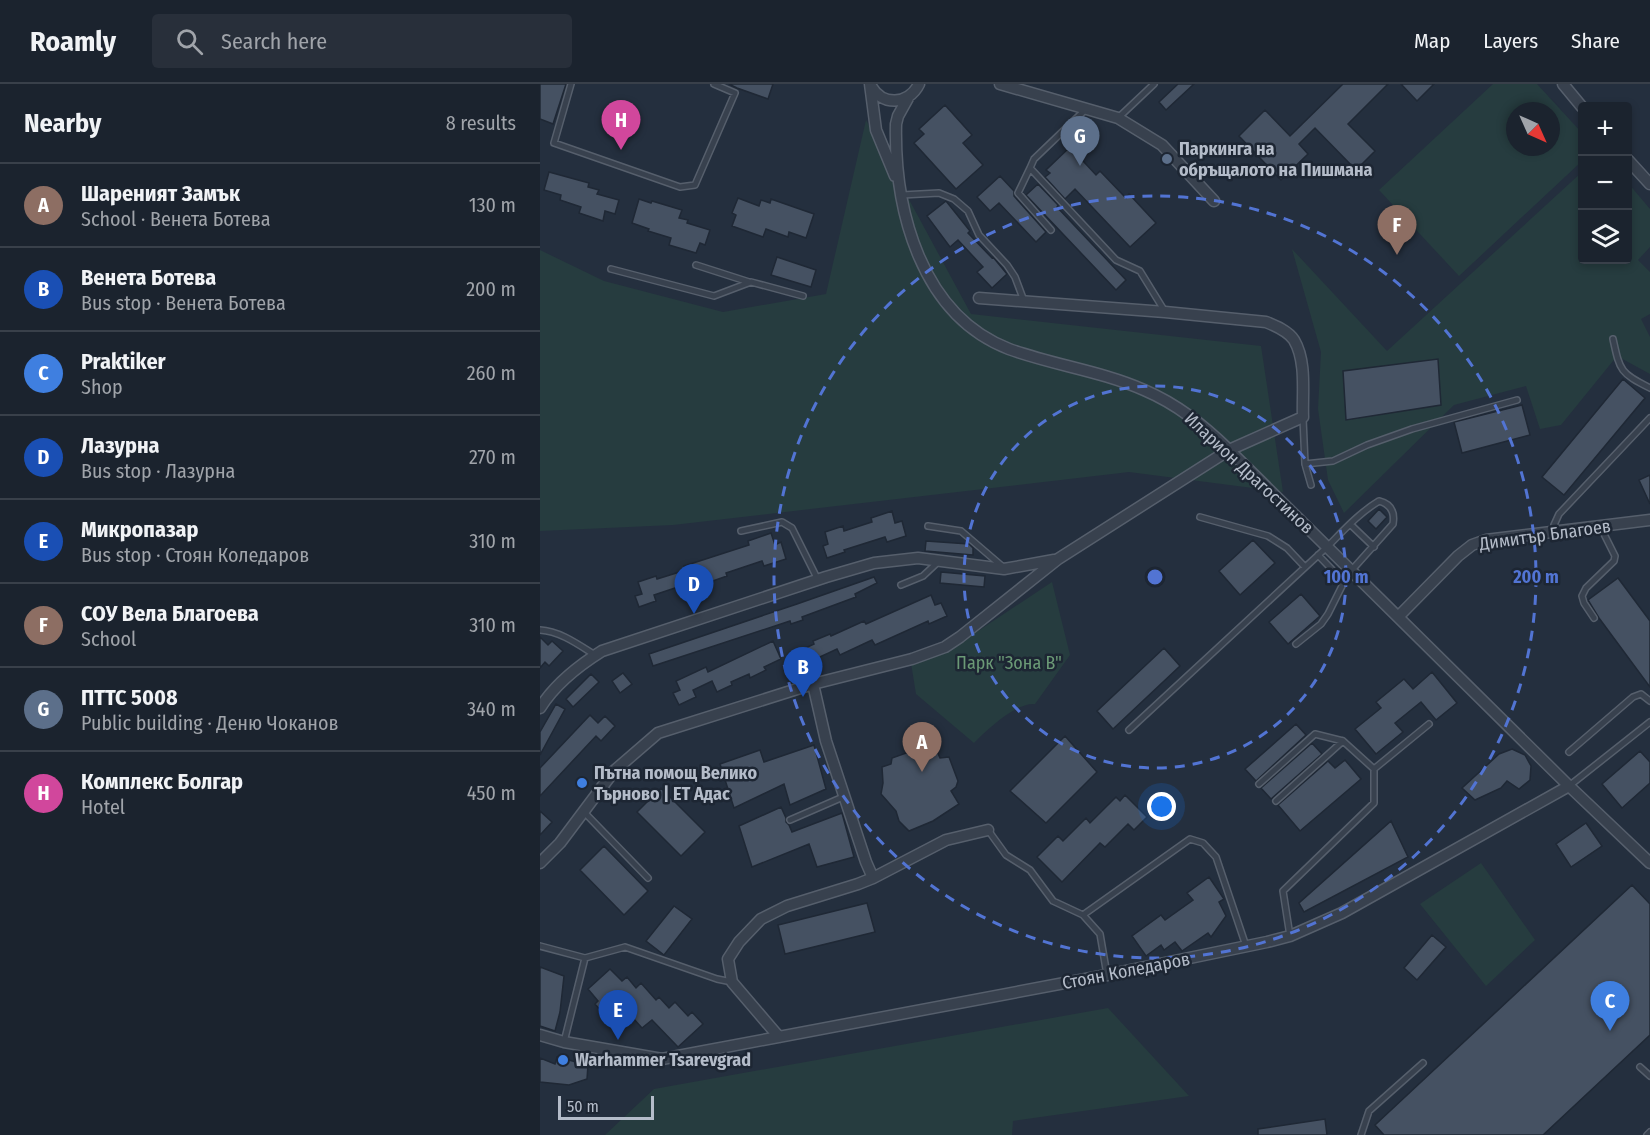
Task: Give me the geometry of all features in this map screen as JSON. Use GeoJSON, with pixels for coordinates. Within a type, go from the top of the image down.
{"type":"FeatureCollection","features":[{"type":"Feature","properties":{"kind":"street"},"geometry":{"type":"LineString","coordinates":[[870,84],[878,95],[885,99],[892,101],[908,98]]}},
{"type":"Feature","properties":{"kind":"street","name":"Иларион Драгостинов"},"geometry":{"type":"LineString","coordinates":[[870,84],[876,130],[900,190],[913,244],[937,290],[964,321],[977,332],[1010,349],[1131,384],[1169,402],[1196,419],[1569,786]]}},
{"type":"Feature","properties":{"kind":"street","name":"Иларион Драгостинов"},"geometry":{"type":"LineString","coordinates":[[900,190],[896,124],[908,98],[919,84]]}},
{"type":"Feature","properties":{"kind":"street"},"geometry":{"type":"LineString","coordinates":[[1000,84],[1024,87],[1118,118],[1162,146],[1214,201]]}},
{"type":"Feature","properties":{"kind":"street"},"geometry":{"type":"LineString","coordinates":[[1563,84],[1578,102]]}},
{"type":"Feature","properties":{"kind":"street"},"geometry":{"type":"LineString","coordinates":[[1632,164],[1650,184]]}},
{"type":"Feature","properties":{"kind":"street"},"geometry":{"type":"LineString","coordinates":[[540,863],[560,843],[614,771],[658,733],[813,684],[912,659],[945,647],[1058,559],[1229,450],[1303,417],[1299,351],[1294,339],[1278,327],[1266,322],[979,298]]}},
{"type":"Feature","properties":{"kind":"street","name":"Димитър Благоев"},"geometry":{"type":"LineString","coordinates":[[1398,617],[1458,556],[1472,545],[1485,540],[1650,520]]}},
{"type":"Feature","properties":{"kind":"street"},"geometry":{"type":"LineString","coordinates":[[540,708],[576,668],[602,651],[874,563],[918,558],[1004,569],[1058,559]]}},
{"type":"Feature","properties":{"kind":"street"},"geometry":{"type":"LineString","coordinates":[[813,684],[826,741],[843,797],[873,878]]}},
{"type":"Feature","properties":{"kind":"street"},"geometry":{"type":"LineString","coordinates":[[1569,786],[1648,859]]}},
{"type":"Feature","properties":{"kind":"street","name":"Стоян Коледаров"},"geometry":{"type":"LineString","coordinates":[[540,1035],[564,1042],[662,1059],[1246,947],[1290,936],[1318,925],[1569,786]]}},
{"type":"Feature","properties":{"kind":"street"},"geometry":{"type":"LineString","coordinates":[[778,1037],[732,982],[728,959],[739,942],[761,919],[787,906],[873,878],[946,840],[988,830]]}},
{"type":"Feature","properties":{"kind":"lane"},"geometry":{"type":"LineString","coordinates":[[571,84],[554,143],[680,187],[695,184],[735,93],[714,84]]}},
{"type":"Feature","properties":{"kind":"lane"},"geometry":{"type":"LineString","coordinates":[[1118,118],[1154,84]]}},
{"type":"Feature","properties":{"kind":"lane"},"geometry":{"type":"LineString","coordinates":[[1051,230],[1018,193],[1034,159],[1086,109]]}},
{"type":"Feature","properties":{"kind":"lane"},"geometry":{"type":"LineString","coordinates":[[1030,168],[1116,260],[1140,271],[1165,312]]}},
{"type":"Feature","properties":{"kind":"lane"},"geometry":{"type":"LineString","coordinates":[[900,190],[939,193],[954,199],[968,211],[979,234],[1015,277],[1024,301]]}},
{"type":"Feature","properties":{"kind":"lane"},"geometry":{"type":"LineString","coordinates":[[696,265],[803,296]]}},
{"type":"Feature","properties":{"kind":"lane"},"geometry":{"type":"LineString","coordinates":[[611,269],[714,296],[751,282]]}},
{"type":"Feature","properties":{"kind":"lane"},"geometry":{"type":"LineString","coordinates":[[1614,339],[1622,370],[1650,388]]}},
{"type":"Feature","properties":{"kind":"lane"},"geometry":{"type":"LineString","coordinates":[[1305,464],[1333,461],[1366,445],[1412,429],[1517,400]]}},
{"type":"Feature","properties":{"kind":"lane"},"geometry":{"type":"LineString","coordinates":[[1303,417],[1305,464],[1311,485]]}},
{"type":"Feature","properties":{"kind":"lane"},"geometry":{"type":"LineString","coordinates":[[1554,533],[1554,525],[1559,514],[1650,418]]}},
{"type":"Feature","properties":{"kind":"lane"},"geometry":{"type":"LineString","coordinates":[[1129,730],[1350,524],[1379,501],[1388,506],[1394,517],[1393,524],[1351,571],[1321,624],[1296,644]]}},
{"type":"Feature","properties":{"kind":"lane"},"geometry":{"type":"LineString","coordinates":[[1200,517],[1268,536],[1287,548],[1305,567]]}},
{"type":"Feature","properties":{"kind":"lane"},"geometry":{"type":"LineString","coordinates":[[741,531],[782,522],[792,528],[818,580]]}},
{"type":"Feature","properties":{"kind":"lane"},"geometry":{"type":"LineString","coordinates":[[1350,524],[1374,547]]}},
{"type":"Feature","properties":{"kind":"lane"},"geometry":{"type":"LineString","coordinates":[[928,526],[961,531],[1004,569]]}},
{"type":"Feature","properties":{"kind":"lane"},"geometry":{"type":"LineString","coordinates":[[1594,618],[1582,596],[1586,588],[1614,561],[1616,556],[1600,526]]}},
{"type":"Feature","properties":{"kind":"lane"},"geometry":{"type":"LineString","coordinates":[[1318,555],[1344,582]]}},
{"type":"Feature","properties":{"kind":"lane"},"geometry":{"type":"LineString","coordinates":[[901,585],[923,576],[938,562]]}},
{"type":"Feature","properties":{"kind":"lane"},"geometry":{"type":"LineString","coordinates":[[540,630],[564,637],[596,655]]}},
{"type":"Feature","properties":{"kind":"lane"},"geometry":{"type":"LineString","coordinates":[[1569,752],[1633,697],[1641,694],[1650,701]]}},
{"type":"Feature","properties":{"kind":"lane"},"geometry":{"type":"LineString","coordinates":[[1569,786],[1650,722]]}},
{"type":"Feature","properties":{"kind":"lane"},"geometry":{"type":"LineString","coordinates":[[1374,769],[1429,724]]}},
{"type":"Feature","properties":{"kind":"lane"},"geometry":{"type":"LineString","coordinates":[[1259,784],[1315,734],[1343,741],[1374,769],[1374,803],[1283,891],[1290,936]]}},
{"type":"Feature","properties":{"kind":"lane"},"geometry":{"type":"LineString","coordinates":[[1276,801],[1343,741]]}},
{"type":"Feature","properties":{"kind":"lane"},"geometry":{"type":"LineString","coordinates":[[790,820],[843,797]]}},
{"type":"Feature","properties":{"kind":"lane"},"geometry":{"type":"LineString","coordinates":[[584,811],[648,878]]}},
{"type":"Feature","properties":{"kind":"lane"},"geometry":{"type":"LineString","coordinates":[[988,830],[1006,855],[1030,870],[1053,901],[1083,915],[1100,934],[1107,975]]}},
{"type":"Feature","properties":{"kind":"lane"},"geometry":{"type":"LineString","coordinates":[[1083,915],[1190,839],[1203,843],[1216,857],[1246,947]]}},
{"type":"Feature","properties":{"kind":"lane"},"geometry":{"type":"LineString","coordinates":[[540,946],[585,958],[625,947],[717,979],[732,982]]}},
{"type":"Feature","properties":{"kind":"lane"},"geometry":{"type":"LineString","coordinates":[[564,1042],[585,958]]}},
{"type":"Feature","properties":{"kind":"lane"},"geometry":{"type":"LineString","coordinates":[[1361,1135],[1369,1111],[1423,1063]]}},
{"type":"Feature","properties":{"kind":"lane"},"geometry":{"type":"LineString","coordinates":[[1640,1067],[1650,1076]]}},
{"type":"Feature","properties":{"kind":"green space"},"geometry":{"type":"Polygon","coordinates":[[[1493,84],[1537,84],[1554,102],[1506,102],[1506,156],[1560,156],[1560,109],[1578,129],[1578,165],[1459,276],[1379,190],[1493,84]]]}},
{"type":"Feature","properties":{"kind":"green space"},"geometry":{"type":"Polygon","coordinates":[[[866,120],[971,314],[1261,346],[1283,492],[1129,472],[673,525],[540,531],[540,250],[604,281],[723,312],[826,294],[866,120]]]}},
{"type":"Feature","properties":{"kind":"green space"},"geometry":{"type":"Polygon","coordinates":[[[1578,176],[1578,264],[1632,264],[1632,188],[1650,209],[1650,247],[1638,260],[1650,272],[1650,314],[1641,319],[1650,337],[1650,374],[1617,356],[1561,425],[1540,429],[1526,386],[1454,405],[1344,513],[1328,480],[1318,409],[1321,352],[1292,249],[1387,351],[1578,176]]]}},
{"type":"Feature","properties":{"kind":"green space","name":"Парк \"Зона В\""},"geometry":{"type":"Polygon","coordinates":[[[1052,582],[1070,655],[1035,704],[1019,707],[1011,712],[974,743],[916,694],[911,663],[951,649],[1052,582]]]}},
{"type":"Feature","properties":{"kind":"green space"},"geometry":{"type":"Polygon","coordinates":[[[1481,863],[1535,940],[1486,986],[1420,904],[1481,863]]]}},
{"type":"Feature","properties":{"kind":"green space"},"geometry":{"type":"Polygon","coordinates":[[[1108,1008],[1189,1096],[1013,1121],[1012,1135],[605,1135],[654,1089],[1108,1008]]]}},
{"type":"Feature","properties":{"kind":"building"},"geometry":{"type":"Polygon","coordinates":[[[540,84],[566,84],[553,124],[540,119],[540,84]]]}},
{"type":"Feature","properties":{"kind":"building"},"geometry":{"type":"Polygon","coordinates":[[[729,84],[773,84],[768,99],[729,84]]]}},
{"type":"Feature","properties":{"kind":"building"},"geometry":{"type":"Polygon","coordinates":[[[1178,84],[1194,84],[1166,110],[1159,102],[1178,84]]]}},
{"type":"Feature","properties":{"kind":"building"},"geometry":{"type":"Polygon","coordinates":[[[1343,84],[1388,84],[1348,124],[1375,151],[1356,170],[1315,128],[1299,144],[1308,154],[1281,180],[1239,136],[1265,110],[1290,136],[1343,84]]]}},
{"type":"Feature","properties":{"kind":"building"},"geometry":{"type":"Polygon","coordinates":[[[1401,84],[1434,84],[1417,101],[1401,84]]]}},
{"type":"Feature","properties":{"kind":"building"},"geometry":{"type":"Polygon","coordinates":[[[945,105],[972,135],[963,143],[983,165],[956,189],[914,143],[924,134],[919,129],[945,105]]]}},
{"type":"Feature","properties":{"kind":"building"},"geometry":{"type":"Polygon","coordinates":[[[1070,147],[1096,175],[1100,171],[1126,198],[1129,194],[1156,223],[1130,247],[1075,189],[1065,199],[1045,177],[1050,173],[1046,170],[1070,147]]]}},
{"type":"Feature","properties":{"kind":"building"},"geometry":{"type":"Polygon","coordinates":[[[549,172],[589,183],[588,187],[599,190],[597,194],[619,200],[615,214],[605,211],[603,221],[579,213],[581,207],[560,200],[561,195],[544,190],[549,172]]]}},
{"type":"Feature","properties":{"kind":"building"},"geometry":{"type":"Polygon","coordinates":[[[1000,176],[1014,191],[1014,196],[1046,232],[1036,242],[999,203],[990,211],[977,197],[1000,176]]]}},
{"type":"Feature","properties":{"kind":"building"},"geometry":{"type":"Polygon","coordinates":[[[1038,184],[1126,280],[1116,290],[1026,195],[1038,184]]]}},
{"type":"Feature","properties":{"kind":"building"},"geometry":{"type":"Polygon","coordinates":[[[738,198],[759,206],[761,200],[770,203],[771,199],[814,214],[806,238],[789,232],[788,237],[766,229],[763,237],[732,226],[736,215],[732,213],[738,198]]]}},
{"type":"Feature","properties":{"kind":"building"},"geometry":{"type":"Polygon","coordinates":[[[639,199],[682,210],[679,218],[710,230],[705,245],[700,243],[696,253],[669,245],[671,238],[632,223],[639,199]]]}},
{"type":"Feature","properties":{"kind":"building"},"geometry":{"type":"Polygon","coordinates":[[[946,201],[970,231],[968,233],[1007,274],[992,288],[977,272],[983,267],[958,240],[950,247],[927,216],[946,201]]]}},
{"type":"Feature","properties":{"kind":"building"},"geometry":{"type":"Polygon","coordinates":[[[777,257],[816,270],[811,287],[771,275],[777,257]]]}},
{"type":"Feature","properties":{"kind":"building"},"geometry":{"type":"Polygon","coordinates":[[[1438,359],[1441,405],[1346,420],[1343,371],[1438,359]]]}},
{"type":"Feature","properties":{"kind":"building"},"geometry":{"type":"Polygon","coordinates":[[[1623,379],[1645,398],[1564,495],[1542,477],[1623,379]]]}},
{"type":"Feature","properties":{"kind":"building"},"geometry":{"type":"Polygon","coordinates":[[[1522,405],[1530,435],[1462,453],[1454,422],[1522,405]]]}},
{"type":"Feature","properties":{"kind":"building"},"geometry":{"type":"Polygon","coordinates":[[[1650,475],[1650,504],[1639,480],[1650,475]]]}},
{"type":"Feature","properties":{"kind":"building"},"geometry":{"type":"Polygon","coordinates":[[[1379,509],[1387,517],[1376,529],[1368,521],[1379,509]]]}},
{"type":"Feature","properties":{"kind":"building"},"geometry":{"type":"Polygon","coordinates":[[[892,511],[895,523],[902,521],[906,536],[887,542],[885,537],[827,558],[823,546],[828,544],[825,532],[843,526],[844,531],[872,522],[871,518],[892,511]]]}},
{"type":"Feature","properties":{"kind":"building"},"geometry":{"type":"Polygon","coordinates":[[[771,533],[775,545],[781,542],[786,559],[764,566],[762,561],[726,573],[727,576],[710,582],[708,577],[654,595],[656,601],[639,607],[635,596],[642,594],[638,582],[686,570],[684,566],[749,545],[748,541],[771,533]]]}},
{"type":"Feature","properties":{"kind":"building"},"geometry":{"type":"Polygon","coordinates":[[[1253,540],[1275,563],[1240,595],[1219,571],[1253,540]]]}},
{"type":"Feature","properties":{"kind":"building"},"geometry":{"type":"Polygon","coordinates":[[[926,541],[969,544],[973,548],[973,555],[925,551],[926,541]]]}},
{"type":"Feature","properties":{"kind":"building"},"geometry":{"type":"Polygon","coordinates":[[[941,572],[985,576],[984,587],[940,583],[941,572]]]}},
{"type":"Feature","properties":{"kind":"building"},"geometry":{"type":"Polygon","coordinates":[[[874,577],[877,583],[855,594],[856,597],[802,617],[803,620],[791,624],[790,621],[653,666],[649,654],[874,577]]]}},
{"type":"Feature","properties":{"kind":"building"},"geometry":{"type":"Polygon","coordinates":[[[1618,578],[1650,621],[1650,687],[1588,600],[1618,578]]]}},
{"type":"Feature","properties":{"kind":"building"},"geometry":{"type":"Polygon","coordinates":[[[1301,594],[1320,616],[1288,644],[1269,622],[1301,594]]]}},
{"type":"Feature","properties":{"kind":"building"},"geometry":{"type":"Polygon","coordinates":[[[931,595],[935,605],[941,603],[947,616],[929,624],[928,621],[875,645],[872,640],[840,655],[837,649],[807,663],[801,650],[814,644],[813,641],[830,634],[831,636],[864,621],[866,624],[931,595]]]}},
{"type":"Feature","properties":{"kind":"building"},"geometry":{"type":"Polygon","coordinates":[[[540,637],[548,645],[552,641],[563,651],[549,666],[545,662],[540,668],[540,637]]]}},
{"type":"Feature","properties":{"kind":"building"},"geometry":{"type":"Polygon","coordinates":[[[773,641],[781,659],[764,667],[766,670],[750,678],[749,674],[731,682],[732,685],[717,692],[712,681],[693,690],[696,697],[679,705],[673,693],[680,690],[676,681],[706,667],[708,672],[773,641]]]}},
{"type":"Feature","properties":{"kind":"building"},"geometry":{"type":"Polygon","coordinates":[[[1164,648],[1180,666],[1113,729],[1097,711],[1164,648]]]}},
{"type":"Feature","properties":{"kind":"building"},"geometry":{"type":"Polygon","coordinates":[[[1432,672],[1457,703],[1436,720],[1421,702],[1395,723],[1403,732],[1376,754],[1355,729],[1381,708],[1376,702],[1404,679],[1413,689],[1432,672]]]}},
{"type":"Feature","properties":{"kind":"building"},"geometry":{"type":"Polygon","coordinates":[[[623,673],[632,684],[620,693],[612,681],[623,673]]]}},
{"type":"Feature","properties":{"kind":"building"},"geometry":{"type":"Polygon","coordinates":[[[591,674],[599,682],[573,707],[566,699],[591,674]]]}},
{"type":"Feature","properties":{"kind":"building"},"geometry":{"type":"Polygon","coordinates":[[[556,704],[565,709],[540,755],[540,732],[556,704]]]}},
{"type":"Feature","properties":{"kind":"building"},"geometry":{"type":"Polygon","coordinates":[[[590,715],[598,723],[605,716],[615,726],[601,741],[596,736],[540,796],[540,768],[590,715]]]}},
{"type":"Feature","properties":{"kind":"building"},"geometry":{"type":"Polygon","coordinates":[[[1296,724],[1306,735],[1256,781],[1245,769],[1296,724]]]}},
{"type":"Feature","properties":{"kind":"building"},"geometry":{"type":"Polygon","coordinates":[[[1065,736],[1097,772],[1046,823],[1010,791],[1065,736]]]}},
{"type":"Feature","properties":{"kind":"building"},"geometry":{"type":"Polygon","coordinates":[[[1312,743],[1322,754],[1271,799],[1261,788],[1312,743]]]}},
{"type":"Feature","properties":{"kind":"building"},"geometry":{"type":"Polygon","coordinates":[[[814,745],[826,789],[790,805],[784,784],[734,808],[720,764],[760,750],[764,762],[814,745]]]}},
{"type":"Feature","properties":{"kind":"building"},"geometry":{"type":"Polygon","coordinates":[[[935,746],[940,758],[949,757],[958,781],[956,787],[951,791],[959,804],[933,821],[909,831],[899,821],[896,811],[881,794],[882,767],[891,764],[892,758],[920,748],[923,751],[935,746]]]}},
{"type":"Feature","properties":{"kind":"building"},"geometry":{"type":"Polygon","coordinates":[[[1512,749],[1525,755],[1531,766],[1530,780],[1519,789],[1507,781],[1501,788],[1475,800],[1462,788],[1499,754],[1512,749]]]}},
{"type":"Feature","properties":{"kind":"building"},"geometry":{"type":"Polygon","coordinates":[[[1640,751],[1650,762],[1650,783],[1622,808],[1602,784],[1640,751]]]}},
{"type":"Feature","properties":{"kind":"building"},"geometry":{"type":"Polygon","coordinates":[[[1345,760],[1361,779],[1300,831],[1278,805],[1328,761],[1335,768],[1345,760]]]}},
{"type":"Feature","properties":{"kind":"building"},"geometry":{"type":"Polygon","coordinates":[[[661,788],[705,832],[681,856],[637,812],[661,788]]]}},
{"type":"Feature","properties":{"kind":"building"},"geometry":{"type":"Polygon","coordinates":[[[1125,795],[1147,817],[1134,830],[1128,824],[1105,847],[1100,843],[1062,882],[1037,857],[1058,836],[1063,841],[1086,818],[1090,823],[1116,797],[1120,801],[1125,795]]]}},
{"type":"Feature","properties":{"kind":"building"},"geometry":{"type":"Polygon","coordinates":[[[781,807],[792,832],[842,813],[854,857],[817,867],[809,844],[752,867],[739,826],[781,807]]]}},
{"type":"Feature","properties":{"kind":"building"},"geometry":{"type":"Polygon","coordinates":[[[540,811],[552,822],[540,835],[540,811]]]}},
{"type":"Feature","properties":{"kind":"building"},"geometry":{"type":"Polygon","coordinates":[[[1391,821],[1408,857],[1304,912],[1299,903],[1391,821]]]}},
{"type":"Feature","properties":{"kind":"building"},"geometry":{"type":"Polygon","coordinates":[[[1586,823],[1602,846],[1571,867],[1556,844],[1586,823]]]}},
{"type":"Feature","properties":{"kind":"building"},"geometry":{"type":"Polygon","coordinates":[[[604,846],[648,891],[624,915],[580,870],[604,846]]]}},
{"type":"Feature","properties":{"kind":"building"},"geometry":{"type":"Polygon","coordinates":[[[1209,877],[1224,899],[1219,902],[1226,916],[1211,937],[1208,933],[1182,951],[1175,942],[1164,950],[1161,945],[1146,956],[1132,936],[1161,915],[1165,920],[1193,900],[1187,893],[1209,877]]]}},
{"type":"Feature","properties":{"kind":"building"},"geometry":{"type":"Polygon","coordinates":[[[1632,885],[1650,904],[1650,1035],[1543,1135],[1384,1135],[1375,1125],[1632,885]]]}},
{"type":"Feature","properties":{"kind":"building"},"geometry":{"type":"Polygon","coordinates":[[[867,903],[875,932],[785,954],[778,925],[867,903]]]}},
{"type":"Feature","properties":{"kind":"building"},"geometry":{"type":"Polygon","coordinates":[[[674,906],[692,919],[664,955],[646,941],[674,906]]]}},
{"type":"Feature","properties":{"kind":"building"},"geometry":{"type":"Polygon","coordinates":[[[1432,935],[1446,947],[1417,980],[1404,968],[1432,935]]]}},
{"type":"Feature","properties":{"kind":"building"},"geometry":{"type":"Polygon","coordinates":[[[540,967],[564,976],[560,1012],[555,1031],[540,1026],[540,967]]]}},
{"type":"Feature","properties":{"kind":"building"},"geometry":{"type":"Polygon","coordinates":[[[610,969],[622,981],[627,977],[636,988],[641,983],[656,1000],[659,997],[669,1008],[675,1002],[688,1016],[692,1012],[703,1024],[678,1047],[652,1020],[642,1028],[623,1007],[609,1020],[595,1004],[598,1001],[588,989],[610,969]]]}},
{"type":"Feature","properties":{"kind":"building"},"geometry":{"type":"Polygon","coordinates":[[[557,1057],[588,1065],[587,1079],[569,1085],[540,1082],[540,1058],[555,1064],[557,1057]]]}},
{"type":"Feature","properties":{"kind":"building"},"geometry":{"type":"Polygon","coordinates":[[[1325,1119],[1327,1135],[1258,1135],[1258,1129],[1325,1119]]]}},
{"type":"Feature","properties":{"kind":"place","name":"Комплекс Болгар"},"geometry":{"type":"Point","coordinates":[621,150]}},
{"type":"Feature","properties":{"kind":"place","name":"Паркинга на обръщалото на Пишмана"},"geometry":{"type":"Point","coordinates":[1167,159]}},
{"type":"Feature","properties":{"kind":"place","name":"ПТТС 5008"},"geometry":{"type":"Point","coordinates":[1080,166]}},
{"type":"Feature","properties":{"kind":"place","name":"СОУ Вела Благоева"},"geometry":{"type":"Point","coordinates":[1397,255]}},
{"type":"Feature","properties":{"kind":"place","name":"Лазурна"},"geometry":{"type":"Point","coordinates":[694,614]}},
{"type":"Feature","properties":{"kind":"place","name":"Венета Ботева"},"geometry":{"type":"Point","coordinates":[803,697]}},
{"type":"Feature","properties":{"kind":"place","name":"Шареният Замък"},"geometry":{"type":"Point","coordinates":[922,772]}},
{"type":"Feature","properties":{"kind":"place","name":"Пътна помощ Велико Търново | ЕТ Адас"},"geometry":{"type":"Point","coordinates":[582,783]}},
{"type":"Feature","properties":{"kind":"place","name":"Praktiker"},"geometry":{"type":"Point","coordinates":[1610,1031]}},
{"type":"Feature","properties":{"kind":"place","name":"Микропазар"},"geometry":{"type":"Point","coordinates":[618,1040]}},
{"type":"Feature","properties":{"kind":"place","name":"Warhammer Tsarevgrad"},"geometry":{"type":"Point","coordinates":[563,1060]}}]}
